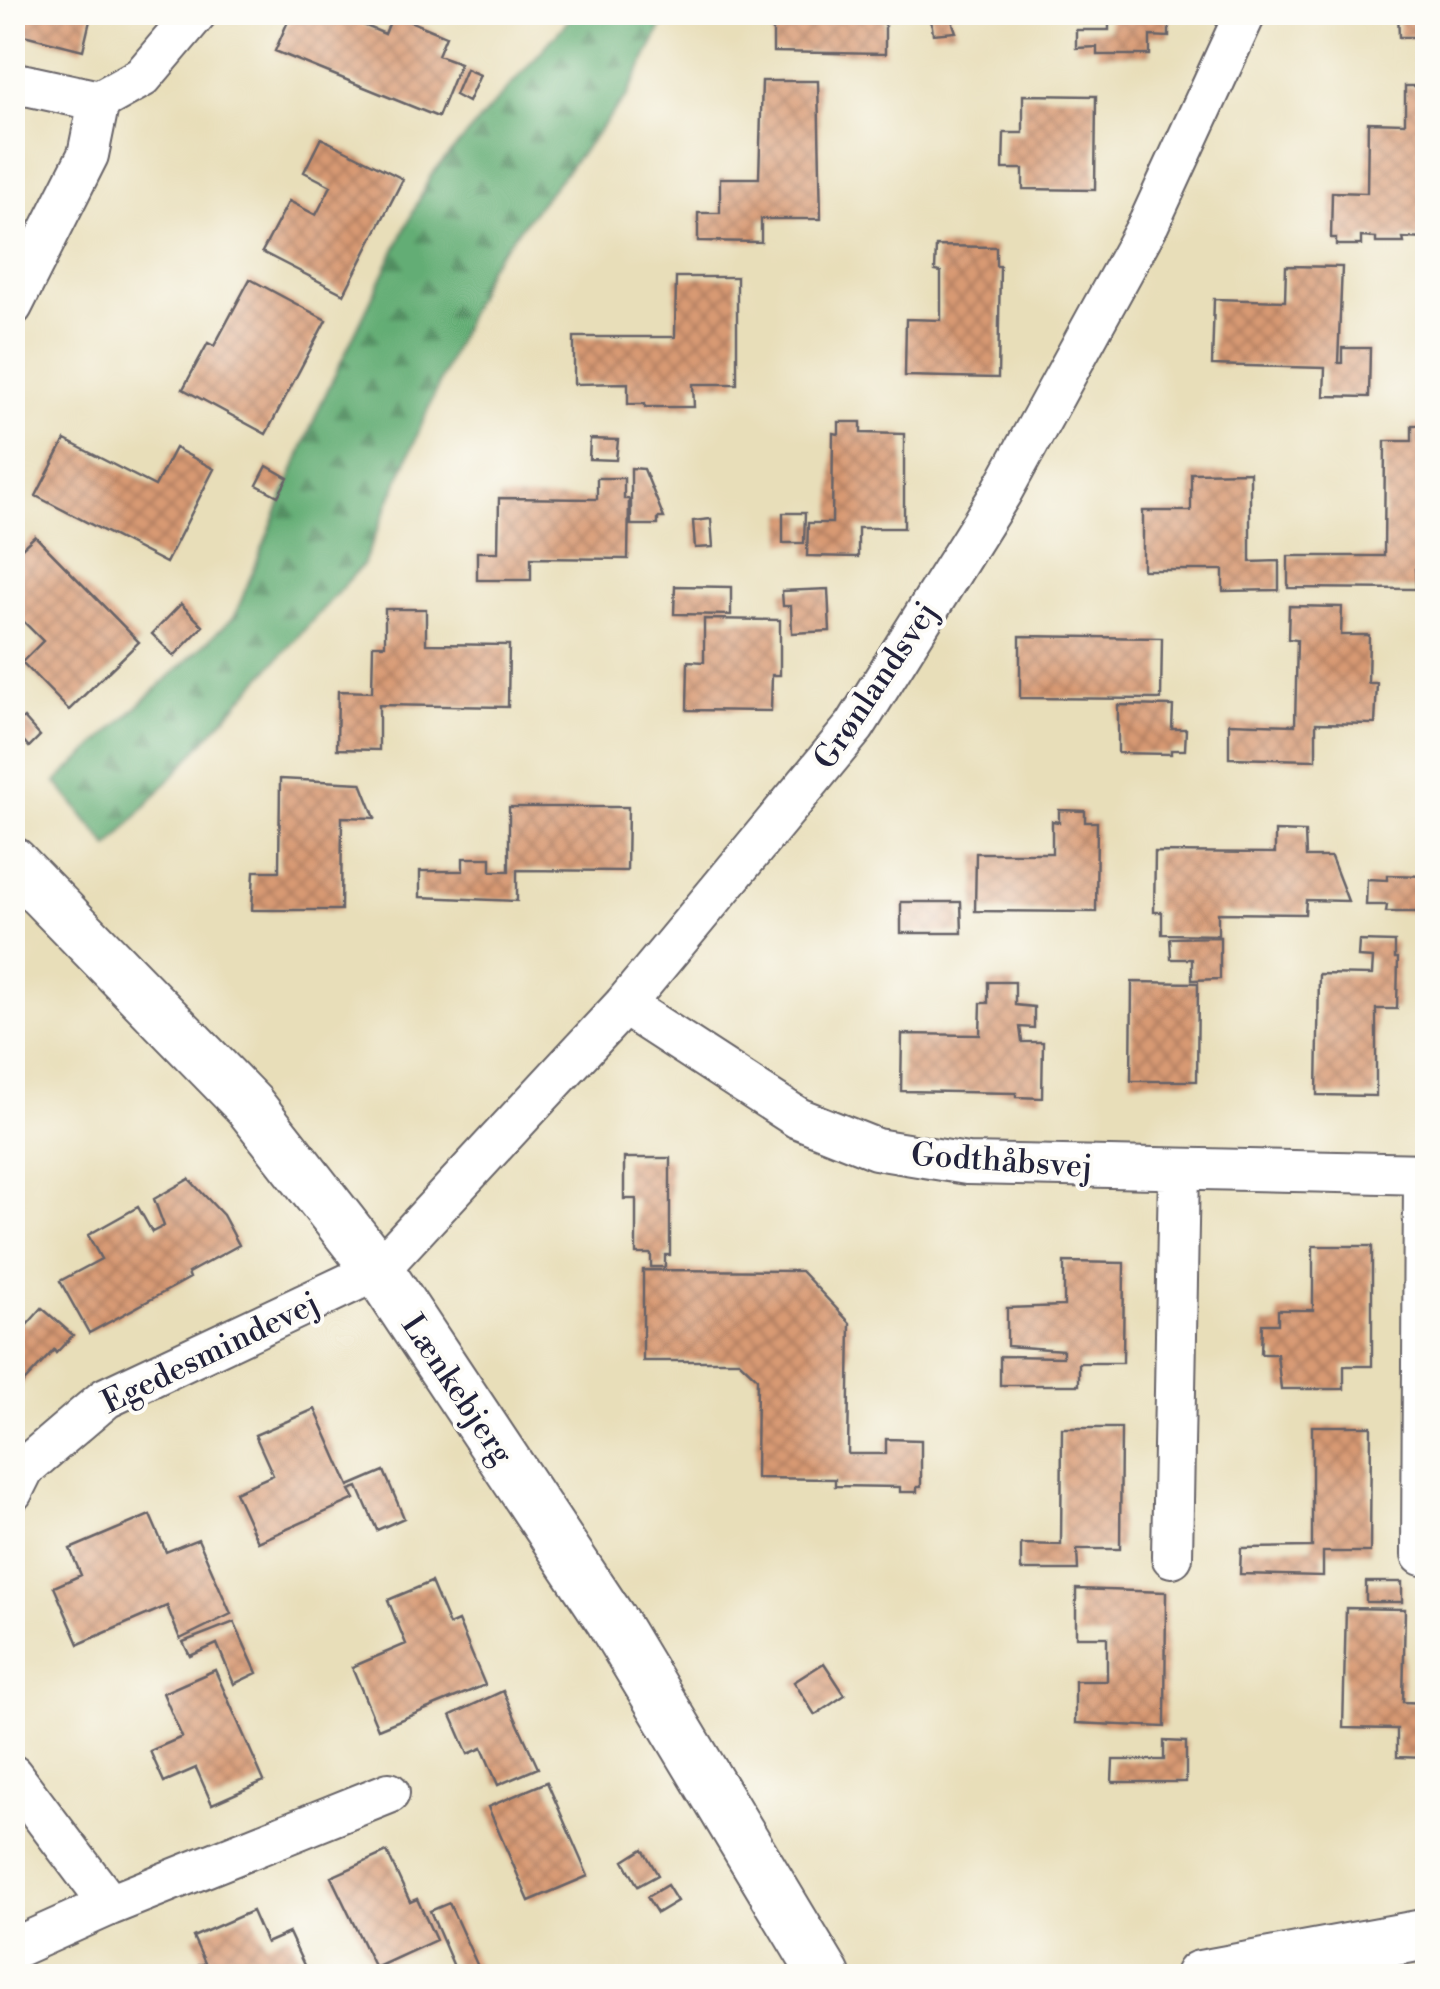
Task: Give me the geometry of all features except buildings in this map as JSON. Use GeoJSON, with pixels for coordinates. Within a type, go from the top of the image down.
{"type":"FeatureCollection","features":[{"type":"Feature","properties":{"kind":"street"},"geometry":{"type":"LineString","coordinates":[[12,82],[99,101],[142,76],[196,12]]}},
{"type":"Feature","properties":{"kind":"street","name":"Grønlandsvej"},"geometry":{"type":"LineString","coordinates":[[378,1270],[624,1005],[855,726],[992,508],[1150,224],[1246,12]]}},
{"type":"Feature","properties":{"kind":"street"},"geometry":{"type":"LineString","coordinates":[[12,306],[88,155],[99,101]]}},
{"type":"Feature","properties":{"kind":"street","name":"Lænkebjerg"},"geometry":{"type":"LineString","coordinates":[[12,862],[250,1105],[378,1270],[611,1620],[824,1976]]}},
{"type":"Feature","properties":{"kind":"street","name":"Godthåbsvej"},"geometry":{"type":"LineString","coordinates":[[624,1005],[798,1118],[876,1148],[967,1164],[1426,1174],[1422,1555]]}},
{"type":"Feature","properties":{"kind":"street"},"geometry":{"type":"LineString","coordinates":[[1172,1557],[1179,1170]]}},
{"type":"Feature","properties":{"kind":"street","name":"Egedesmindevej"},"geometry":{"type":"LineString","coordinates":[[12,1492],[24,1468],[106,1398],[378,1270]]}},
{"type":"Feature","properties":{"kind":"street"},"geometry":{"type":"LineString","coordinates":[[12,1775],[110,1905]]}},
{"type":"Feature","properties":{"kind":"street"},"geometry":{"type":"LineString","coordinates":[[12,1949],[110,1905],[389,1794]]}},
{"type":"Feature","properties":{"kind":"street"},"geometry":{"type":"LineString","coordinates":[[1200,1976],[1428,1934]]}},
{"type":"Feature","properties":{"kind":"green space"},"geometry":{"type":"Polygon","coordinates":[[[576,12],[668,13],[627,96],[488,267],[363,564],[109,847],[56,782],[235,616],[319,408],[431,175],[576,12]]]}}]}
